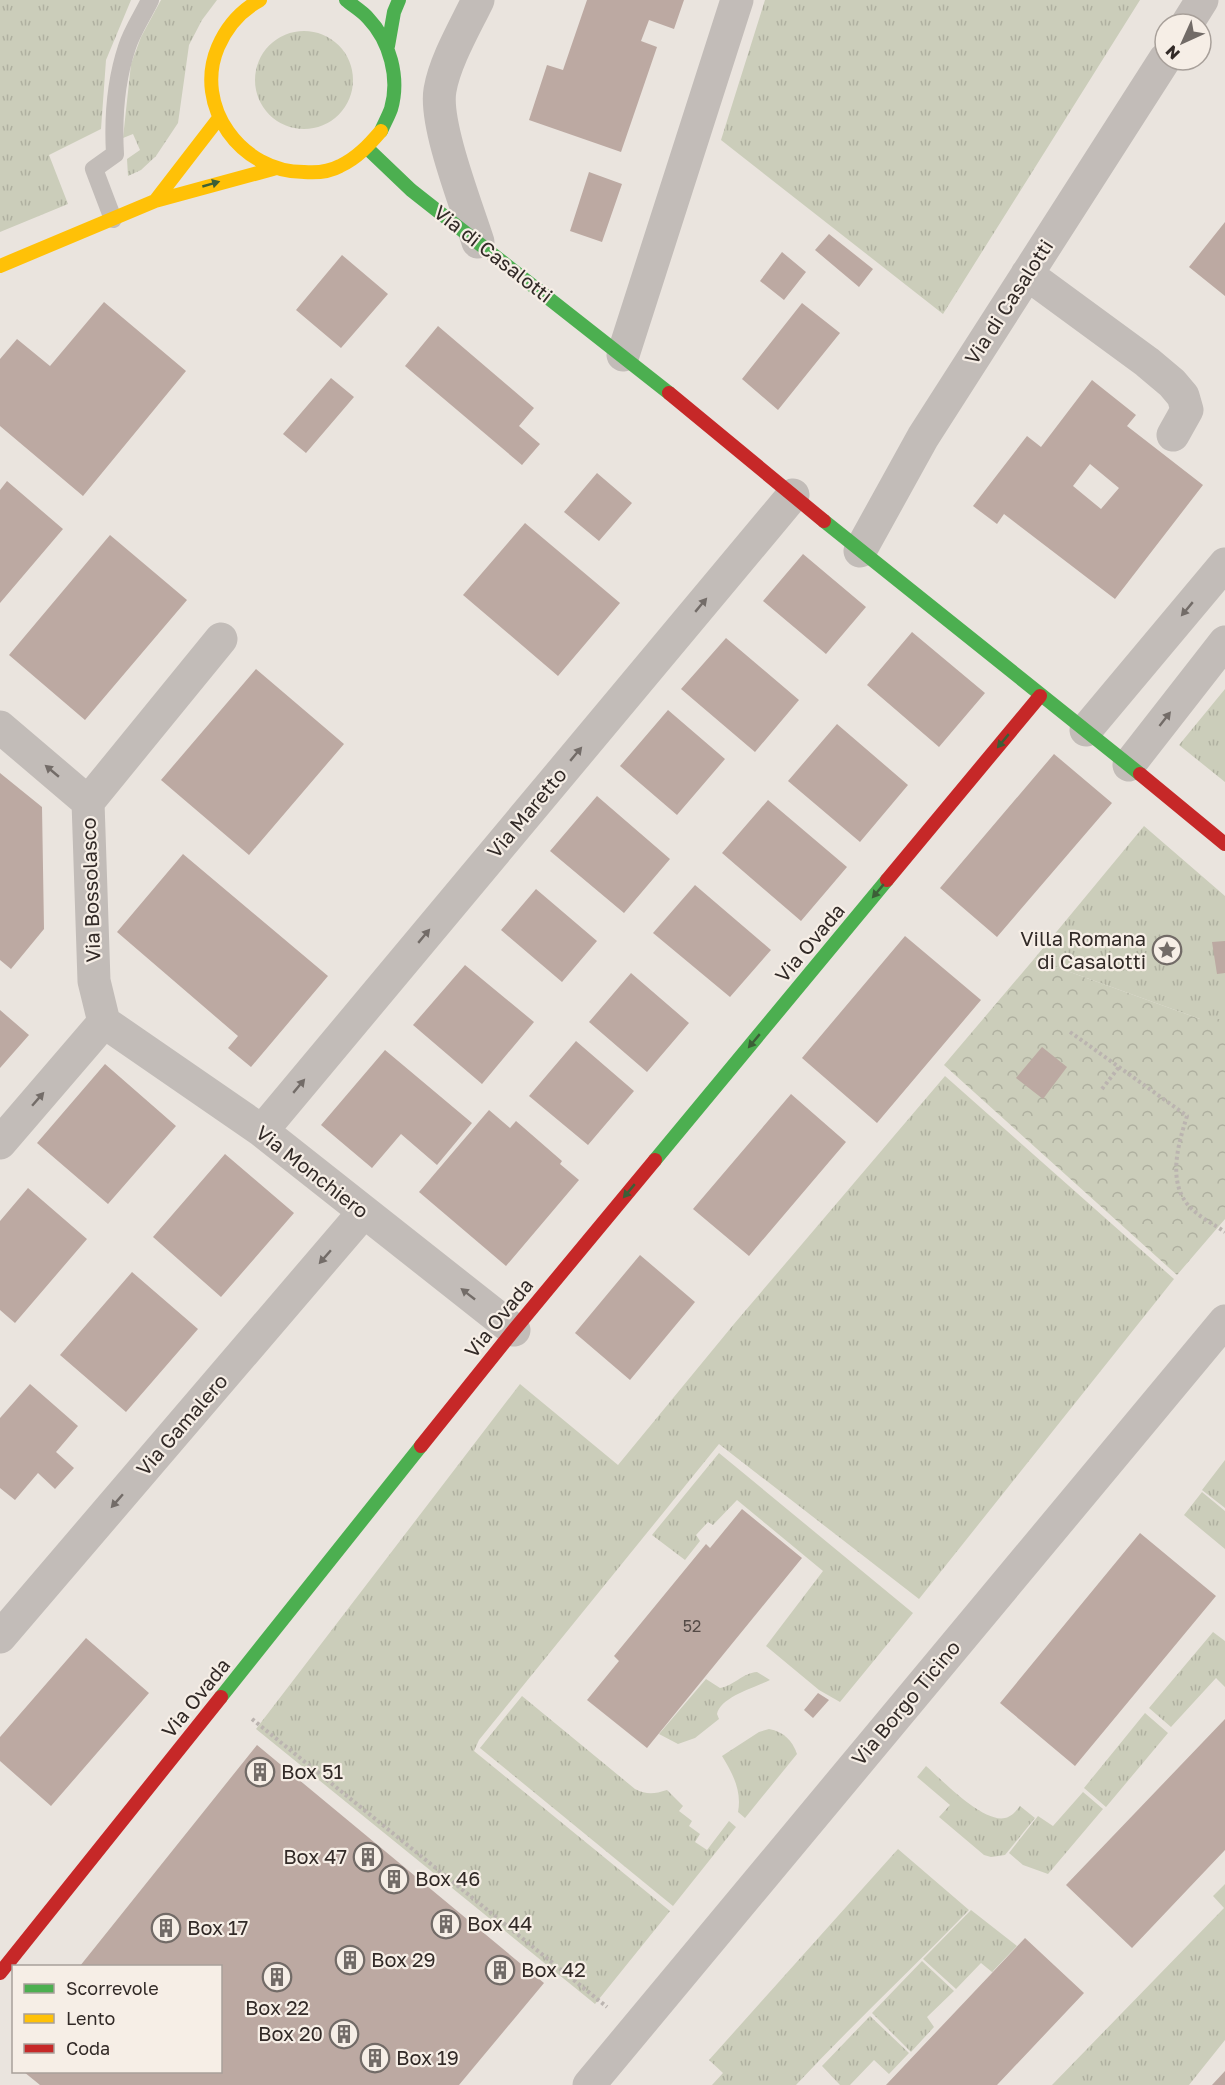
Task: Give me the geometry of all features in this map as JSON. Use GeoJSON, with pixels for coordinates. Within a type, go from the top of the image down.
{"type":"FeatureCollection","features":[{"type":"Feature","properties":{"kind":"street"},"geometry":{"type":"LineString","coordinates":[[260,0],[235,18],[218,45],[211,73],[211,89],[219,118],[236,144],[261,163],[273,169],[311,173],[340,166],[367,148],[384,126],[394,100],[395,72],[388,46],[373,21],[358,7],[346,0]]}},
{"type":"Feature","properties":{"kind":"street"},"geometry":{"type":"LineString","coordinates":[[388,46],[394,12],[399,0]]}},
{"type":"Feature","properties":{"kind":"street"},"geometry":{"type":"LineString","coordinates":[[478,0],[451,58],[440,91],[447,143],[478,242]]}},
{"type":"Feature","properties":{"kind":"street"},"geometry":{"type":"LineString","coordinates":[[623,355],[737,0]]}},
{"type":"Feature","properties":{"kind":"street","name":"Via di Casalotti"},"geometry":{"type":"LineString","coordinates":[[860,551],[923,437],[1157,72]]}},
{"type":"Feature","properties":{"kind":"street"},"geometry":{"type":"LineString","coordinates":[[155,201],[219,118]]}},
{"type":"Feature","properties":{"kind":"street","name":"Via di Casalotti"},"geometry":{"type":"LineString","coordinates":[[367,148],[401,182],[623,355],[860,551],[1040,696],[1086,730],[1225,844]]}},
{"type":"Feature","properties":{"kind":"street"},"geometry":{"type":"LineString","coordinates":[[0,266],[155,201],[273,169]]}},
{"type":"Feature","properties":{"kind":"street"},"geometry":{"type":"LineString","coordinates":[[1027,274],[1148,362],[1173,383],[1183,396],[1187,410],[1173,435]]}},
{"type":"Feature","properties":{"kind":"street","name":"Via Maretto"},"geometry":{"type":"LineString","coordinates":[[262,1131],[793,495]]}},
{"type":"Feature","properties":{"kind":"street"},"geometry":{"type":"LineString","coordinates":[[1086,730],[1225,564]]}},
{"type":"Feature","properties":{"kind":"street"},"geometry":{"type":"LineString","coordinates":[[88,802],[221,639]]}},
{"type":"Feature","properties":{"kind":"street"},"geometry":{"type":"LineString","coordinates":[[1129,765],[1225,642]]}},
{"type":"Feature","properties":{"kind":"street","name":"Via Ovada"},"geometry":{"type":"LineString","coordinates":[[0,1973],[514,1330],[1040,696]]}},
{"type":"Feature","properties":{"kind":"street","name":"Via Bossolasco"},"geometry":{"type":"LineString","coordinates":[[0,727],[88,802],[94,981],[104,1022]]}},
{"type":"Feature","properties":{"kind":"street"},"geometry":{"type":"LineString","coordinates":[[0,1143],[104,1022]]}},
{"type":"Feature","properties":{"kind":"street","name":"Via Monchiero"},"geometry":{"type":"LineString","coordinates":[[104,1022],[262,1131],[514,1330]]}},
{"type":"Feature","properties":{"kind":"street","name":"Via Gamalero"},"geometry":{"type":"LineString","coordinates":[[0,1637],[363,1213]]}},
{"type":"Feature","properties":{"kind":"street","name":"Via Borgo Ticino"},"geometry":{"type":"LineString","coordinates":[[589,2085],[1225,1321]]}},
{"type":"Feature","properties":{"kind":"lane"},"geometry":{"type":"LineString","coordinates":[[113,219],[94,169],[115,154],[114,130],[120,75],[127,45],[150,0]]}},
{"type":"Feature","properties":{"kind":"path"},"geometry":{"type":"LineString","coordinates":[[1070,1032],[1187,1116],[1176,1163],[1179,1192],[1194,1211],[1225,1233]]}},
{"type":"Feature","properties":{"kind":"path"},"geometry":{"type":"LineString","coordinates":[[1102,1089],[1119,1067]]}},
{"type":"Feature","properties":{"kind":"path"},"geometry":{"type":"LineString","coordinates":[[223,1696],[635,2030]]}},
{"type":"Feature","properties":{"kind":"green space"},"geometry":{"type":"Polygon","coordinates":[[[0,0],[131,0],[106,60],[101,129],[49,155],[68,204],[0,232],[0,0]]]}},
{"type":"Feature","properties":{"kind":"green space"},"geometry":{"type":"Polygon","coordinates":[[[161,0],[217,0],[202,20],[189,45],[178,123],[156,156],[141,170],[128,176],[127,159],[140,150],[133,134],[123,138],[131,64],[141,37],[161,0]]]}},
{"type":"Feature","properties":{"kind":"green space"},"geometry":{"type":"Polygon","coordinates":[[[765,0],[1140,0],[943,314],[721,140],[765,0]]]}},
{"type":"Feature","properties":{"kind":"green space"},"geometry":{"type":"Polygon","coordinates":[[[294,31],[314,31],[339,45],[350,61],[353,80],[350,99],[339,115],[314,129],[294,129],[277,121],[263,107],[255,90],[255,70],[263,53],[277,39],[294,31]]]}},
{"type":"Feature","properties":{"kind":"green space"},"geometry":{"type":"Polygon","coordinates":[[[1225,689],[1225,782],[1179,745],[1225,689]]]}},
{"type":"Feature","properties":{"kind":"green space"},"geometry":{"type":"Polygon","coordinates":[[[1144,826],[1225,896],[1225,1019],[1200,1019],[1034,959],[1144,826]]]}},
{"type":"Feature","properties":{"kind":"green space"},"geometry":{"type":"Polygon","coordinates":[[[1034,959],[1200,1019],[1225,1019],[1225,1219],[1177,1275],[944,1065],[1034,959]]]}},
{"type":"Feature","properties":{"kind":"green space"},"geometry":{"type":"Polygon","coordinates":[[[945,1076],[1174,1279],[919,1599],[719,1444],[479,1740],[474,1751],[670,1911],[595,2004],[256,1729],[520,1384],[618,1465],[734,1324],[945,1076]]]}},
{"type":"Feature","properties":{"kind":"green space"},"geometry":{"type":"Polygon","coordinates":[[[719,1453],[913,1613],[840,1702],[819,1690],[766,1646],[823,1571],[737,1500],[713,1525],[708,1522],[696,1535],[700,1541],[685,1560],[652,1535],[719,1453]]]}},
{"type":"Feature","properties":{"kind":"green space"},"geometry":{"type":"Polygon","coordinates":[[[1225,1460],[1225,1508],[1202,1490],[1225,1460]]]}},
{"type":"Feature","properties":{"kind":"green space"},"geometry":{"type":"Polygon","coordinates":[[[1202,1492],[1225,1511],[1225,1549],[1184,1515],[1202,1492]]]}},
{"type":"Feature","properties":{"kind":"green space"},"geometry":{"type":"Polygon","coordinates":[[[1213,1632],[1225,1641],[1225,1687],[1216,1678],[1171,1727],[1149,1708],[1213,1632]]]}},
{"type":"Feature","properties":{"kind":"green space"},"geometry":{"type":"Polygon","coordinates":[[[757,1672],[770,1680],[739,1693],[725,1702],[717,1714],[719,1719],[695,1738],[678,1744],[659,1734],[706,1679],[720,1688],[757,1672]]]}},
{"type":"Feature","properties":{"kind":"green space"},"geometry":{"type":"Polygon","coordinates":[[[522,1696],[635,1789],[651,1793],[667,1790],[683,1806],[679,1811],[692,1821],[689,1826],[700,1834],[695,1842],[707,1850],[729,1821],[736,1827],[673,1906],[480,1748],[522,1696]]]}},
{"type":"Feature","properties":{"kind":"green space"},"geometry":{"type":"Polygon","coordinates":[[[1145,1713],[1168,1733],[1106,1807],[1084,1788],[1145,1713]]]}},
{"type":"Feature","properties":{"kind":"green space"},"geometry":{"type":"Polygon","coordinates":[[[769,1729],[787,1737],[797,1754],[745,1818],[738,1812],[739,1797],[736,1783],[722,1756],[759,1732],[769,1729]]]}},
{"type":"Feature","properties":{"kind":"green space"},"geometry":{"type":"Polygon","coordinates":[[[926,1766],[963,1799],[986,1814],[996,1818],[1005,1818],[1012,1815],[1020,1806],[1035,1818],[1005,1855],[991,1857],[984,1855],[939,1817],[950,1805],[917,1777],[926,1766]]]}},
{"type":"Feature","properties":{"kind":"green space"},"geometry":{"type":"Polygon","coordinates":[[[1083,1792],[1103,1809],[1048,1874],[1023,1865],[1009,1853],[1038,1816],[1053,1826],[1083,1792]]]}},
{"type":"Feature","properties":{"kind":"green space"},"geometry":{"type":"Polygon","coordinates":[[[898,1849],[969,1910],[796,2085],[712,2085],[723,2073],[709,2060],[898,1849]]]}},
{"type":"Feature","properties":{"kind":"green space"},"geometry":{"type":"Polygon","coordinates":[[[1225,1884],[1225,2040],[1189,2085],[1052,2085],[1224,1908],[1213,1896],[1225,1884]]]}},
{"type":"Feature","properties":{"kind":"green space"},"geometry":{"type":"Polygon","coordinates":[[[971,1910],[1017,1946],[992,1972],[981,1963],[956,1989],[923,1959],[971,1910]]]}},
{"type":"Feature","properties":{"kind":"green space"},"geometry":{"type":"Polygon","coordinates":[[[922,1961],[954,1991],[927,2017],[934,2027],[911,2052],[872,2013],[922,1961]]]}},
{"type":"Feature","properties":{"kind":"green space"},"geometry":{"type":"Polygon","coordinates":[[[870,2016],[909,2053],[889,2074],[874,2060],[850,2085],[840,2085],[822,2066],[870,2016]]]}},
{"type":"Feature","properties":{"kind":"building"},"geometry":{"type":"Polygon","coordinates":[[[587,0],[684,0],[674,29],[649,20],[641,41],[657,47],[621,152],[529,120],[547,65],[563,70],[587,0]]]}},
{"type":"Feature","properties":{"kind":"building"},"geometry":{"type":"Polygon","coordinates":[[[589,172],[622,184],[602,242],[570,231],[589,172]]]}},
{"type":"Feature","properties":{"kind":"building"},"geometry":{"type":"Polygon","coordinates":[[[1225,222],[1225,296],[1189,267],[1225,222]]]}},
{"type":"Feature","properties":{"kind":"building"},"geometry":{"type":"Polygon","coordinates":[[[829,234],[873,269],[859,287],[815,250],[829,234]]]}},
{"type":"Feature","properties":{"kind":"building"},"geometry":{"type":"Polygon","coordinates":[[[782,252],[806,272],[784,300],[760,281],[782,252]]]}},
{"type":"Feature","properties":{"kind":"building"},"geometry":{"type":"Polygon","coordinates":[[[342,255],[388,294],[341,348],[296,310],[342,255]]]}},
{"type":"Feature","properties":{"kind":"building"},"geometry":{"type":"Polygon","coordinates":[[[104,302],[186,371],[83,496],[0,426],[0,359],[17,339],[50,366],[104,302]]]}},
{"type":"Feature","properties":{"kind":"building"},"geometry":{"type":"Polygon","coordinates":[[[802,303],[840,333],[778,410],[742,379],[802,303]]]}},
{"type":"Feature","properties":{"kind":"building"},"geometry":{"type":"Polygon","coordinates":[[[438,326],[534,408],[519,426],[540,444],[522,465],[405,366],[438,326]]]}},
{"type":"Feature","properties":{"kind":"building"},"geometry":{"type":"Polygon","coordinates":[[[331,378],[354,397],[306,453],[283,434],[331,378]]]}},
{"type":"Feature","properties":{"kind":"building"},"geometry":{"type":"Polygon","coordinates":[[[1092,380],[1136,415],[1127,426],[1203,485],[1115,599],[1004,514],[997,524],[973,506],[1027,436],[1041,447],[1092,380]],[[1090,464],[1073,486],[1101,509],[1119,488],[1090,464]]]}},
{"type":"Feature","properties":{"kind":"building"},"geometry":{"type":"Polygon","coordinates":[[[597,473],[632,503],[599,541],[564,512],[597,473]]]}},
{"type":"Feature","properties":{"kind":"building"},"geometry":{"type":"Polygon","coordinates":[[[7,481],[63,529],[0,603],[0,490],[7,481]]]}},
{"type":"Feature","properties":{"kind":"building"},"geometry":{"type":"Polygon","coordinates":[[[525,523],[620,603],[558,676],[463,595],[525,523]]]}},
{"type":"Feature","properties":{"kind":"building"},"geometry":{"type":"Polygon","coordinates":[[[110,535],[187,600],[85,720],[9,655],[110,535]]]}},
{"type":"Feature","properties":{"kind":"building"},"geometry":{"type":"Polygon","coordinates":[[[803,554],[866,607],[826,654],[763,601],[803,554]]]}},
{"type":"Feature","properties":{"kind":"building"},"geometry":{"type":"Polygon","coordinates":[[[912,632],[985,693],[939,747],[867,685],[912,632]]]}},
{"type":"Feature","properties":{"kind":"building"},"geometry":{"type":"Polygon","coordinates":[[[726,638],[799,700],[755,752],[681,689],[726,638]]]}},
{"type":"Feature","properties":{"kind":"building"},"geometry":{"type":"Polygon","coordinates":[[[256,669],[344,744],[249,855],[161,780],[256,669]]]}},
{"type":"Feature","properties":{"kind":"building"},"geometry":{"type":"Polygon","coordinates":[[[668,710],[725,759],[677,815],[620,766],[668,710]]]}},
{"type":"Feature","properties":{"kind":"building"},"geometry":{"type":"Polygon","coordinates":[[[837,724],[908,785],[860,842],[788,781],[837,724]]]}},
{"type":"Feature","properties":{"kind":"building"},"geometry":{"type":"Polygon","coordinates":[[[1054,754],[1112,803],[997,937],[940,888],[1054,754]]]}},
{"type":"Feature","properties":{"kind":"building"},"geometry":{"type":"Polygon","coordinates":[[[0,773],[42,807],[44,929],[11,969],[0,960],[0,773]]]}},
{"type":"Feature","properties":{"kind":"building"},"geometry":{"type":"Polygon","coordinates":[[[597,796],[670,859],[624,913],[550,851],[597,796]]]}},
{"type":"Feature","properties":{"kind":"building"},"geometry":{"type":"Polygon","coordinates":[[[768,800],[847,867],[801,921],[722,853],[768,800]]]}},
{"type":"Feature","properties":{"kind":"building"},"geometry":{"type":"Polygon","coordinates":[[[183,854],[328,976],[251,1067],[228,1048],[238,1036],[117,932],[183,854]]]}},
{"type":"Feature","properties":{"kind":"building"},"geometry":{"type":"Polygon","coordinates":[[[695,885],[771,950],[730,997],[653,933],[695,885]]]}},
{"type":"Feature","properties":{"kind":"building"},"geometry":{"type":"Polygon","coordinates":[[[536,889],[597,941],[562,982],[501,930],[536,889]]]}},
{"type":"Feature","properties":{"kind":"building"},"geometry":{"type":"Polygon","coordinates":[[[905,936],[981,1000],[877,1123],[802,1058],[905,936]]]}},
{"type":"Feature","properties":{"kind":"building"},"geometry":{"type":"Polygon","coordinates":[[[1225,941],[1225,973],[1217,974],[1212,942],[1225,941]]]}},
{"type":"Feature","properties":{"kind":"building"},"geometry":{"type":"Polygon","coordinates":[[[465,965],[534,1022],[482,1084],[413,1025],[465,965]]]}},
{"type":"Feature","properties":{"kind":"building"},"geometry":{"type":"Polygon","coordinates":[[[631,973],[689,1023],[647,1072],[589,1022],[631,973]]]}},
{"type":"Feature","properties":{"kind":"building"},"geometry":{"type":"Polygon","coordinates":[[[0,1010],[29,1035],[0,1068],[0,1010]]]}},
{"type":"Feature","properties":{"kind":"building"},"geometry":{"type":"Polygon","coordinates":[[[576,1041],[634,1091],[588,1145],[529,1096],[576,1041]]]}},
{"type":"Feature","properties":{"kind":"building"},"geometry":{"type":"Polygon","coordinates":[[[1042,1047],[1067,1067],[1043,1099],[1016,1078],[1042,1047]]]}},
{"type":"Feature","properties":{"kind":"building"},"geometry":{"type":"Polygon","coordinates":[[[385,1050],[472,1123],[437,1165],[401,1134],[372,1168],[321,1125],[385,1050]]]}},
{"type":"Feature","properties":{"kind":"building"},"geometry":{"type":"Polygon","coordinates":[[[105,1064],[176,1126],[108,1204],[37,1143],[105,1064]]]}},
{"type":"Feature","properties":{"kind":"building"},"geometry":{"type":"Polygon","coordinates":[[[791,1094],[846,1142],[749,1256],[693,1209],[791,1094]]]}},
{"type":"Feature","properties":{"kind":"building"},"geometry":{"type":"Polygon","coordinates":[[[489,1110],[510,1128],[516,1121],[562,1161],[560,1164],[579,1180],[506,1266],[419,1192],[489,1110]]]}},
{"type":"Feature","properties":{"kind":"building"},"geometry":{"type":"Polygon","coordinates":[[[225,1154],[294,1213],[221,1297],[153,1237],[225,1154]]]}},
{"type":"Feature","properties":{"kind":"building"},"geometry":{"type":"Polygon","coordinates":[[[28,1188],[87,1239],[15,1323],[0,1310],[0,1221],[28,1188]]]}},
{"type":"Feature","properties":{"kind":"building"},"geometry":{"type":"Polygon","coordinates":[[[640,1255],[695,1302],[630,1380],[575,1333],[640,1255]]]}},
{"type":"Feature","properties":{"kind":"building"},"geometry":{"type":"Polygon","coordinates":[[[132,1272],[198,1329],[126,1412],[60,1355],[132,1272]]]}},
{"type":"Feature","properties":{"kind":"building"},"geometry":{"type":"Polygon","coordinates":[[[30,1384],[78,1426],[56,1452],[74,1468],[55,1489],[38,1473],[15,1500],[0,1488],[0,1418],[30,1384]]]}},
{"type":"Feature","properties":{"kind":"building"},"geometry":{"type":"Polygon","coordinates":[[[742,1509],[802,1558],[647,1748],[587,1700],[619,1661],[614,1656],[706,1544],[710,1548],[742,1509]]]}},
{"type":"Feature","properties":{"kind":"building"},"geometry":{"type":"Polygon","coordinates":[[[1140,1533],[1216,1596],[1075,1766],[1000,1703],[1140,1533]]]}},
{"type":"Feature","properties":{"kind":"building"},"geometry":{"type":"Polygon","coordinates":[[[86,1638],[149,1693],[51,1806],[0,1761],[0,1737],[86,1638]]]}},
{"type":"Feature","properties":{"kind":"building"},"geometry":{"type":"Polygon","coordinates":[[[818,1693],[829,1700],[813,1718],[804,1710],[818,1693]]]}},
{"type":"Feature","properties":{"kind":"building"},"geometry":{"type":"Polygon","coordinates":[[[1225,1719],[1225,1850],[1132,1948],[1066,1885],[1225,1719]]]}},
{"type":"Feature","properties":{"kind":"building"},"geometry":{"type":"Polygon","coordinates":[[[257,1745],[544,1983],[459,2085],[40,2085],[25,2073],[222,2073],[222,1965],[81,1965],[257,1745]]]}},
{"type":"Feature","properties":{"kind":"building"},"geometry":{"type":"Polygon","coordinates":[[[1025,1938],[1084,1993],[997,2085],[886,2085],[1025,1938]]]}},
{"type":"Feature","properties":{"kind":"building"},"geometry":{"type":"Polygon","coordinates":[[[1225,2071],[1225,2085],[1212,2085],[1225,2071]]]}},
{"type":"Feature","properties":{"kind":"traffic: fast"},"geometry":{"type":"LineString","coordinates":[[346,0],[366,15],[376,27],[391,60],[393,97],[391,109],[381,131]]}},
{"type":"Feature","properties":{"kind":"traffic: fast"},"geometry":{"type":"LineString","coordinates":[[388,46],[394,12],[399,0]]}},
{"type":"Feature","properties":{"kind":"traffic: fast"},"geometry":{"type":"LineString","coordinates":[[367,148],[411,190],[669,393]]}},
{"type":"Feature","properties":{"kind":"traffic: fast"},"geometry":{"type":"LineString","coordinates":[[824,521],[1140,774]]}},
{"type":"Feature","properties":{"kind":"traffic: fast"},"geometry":{"type":"LineString","coordinates":[[655,1160],[887,880]]}},
{"type":"Feature","properties":{"kind":"traffic: fast"},"geometry":{"type":"LineString","coordinates":[[221,1697],[421,1446]]}},
{"type":"Feature","properties":{"kind":"traffic: slow"},"geometry":{"type":"LineString","coordinates":[[260,0],[240,14],[230,26],[218,47],[212,69],[212,91],[218,112],[228,132],[260,161],[281,169],[322,172],[336,168],[352,159],[381,131]]}},
{"type":"Feature","properties":{"kind":"traffic: slow"},"geometry":{"type":"LineString","coordinates":[[155,201],[219,118]]}},
{"type":"Feature","properties":{"kind":"traffic: slow"},"geometry":{"type":"LineString","coordinates":[[0,266],[155,201],[273,169]]}},
{"type":"Feature","properties":{"kind":"traffic: jam"},"geometry":{"type":"LineString","coordinates":[[669,393],[824,521]]}},
{"type":"Feature","properties":{"kind":"traffic: jam"},"geometry":{"type":"LineString","coordinates":[[887,880],[1040,696]]}},
{"type":"Feature","properties":{"kind":"traffic: jam"},"geometry":{"type":"LineString","coordinates":[[1140,774],[1225,844]]}},
{"type":"Feature","properties":{"kind":"traffic: jam"},"geometry":{"type":"LineString","coordinates":[[421,1446],[655,1160]]}},
{"type":"Feature","properties":{"kind":"traffic: jam"},"geometry":{"type":"LineString","coordinates":[[0,1973],[221,1697]]}},
{"type":"Feature","properties":{"kind":"place","name":"Villa Romana di Casalotti"},"geometry":{"type":"Point","coordinates":[1167,950]}},
{"type":"Feature","properties":{"kind":"place","name":"Box 51"},"geometry":{"type":"Point","coordinates":[260,1772]}},
{"type":"Feature","properties":{"kind":"place","name":"Box 47"},"geometry":{"type":"Point","coordinates":[368,1857]}},
{"type":"Feature","properties":{"kind":"place","name":"Box 46"},"geometry":{"type":"Point","coordinates":[394,1879]}},
{"type":"Feature","properties":{"kind":"place","name":"Box 44"},"geometry":{"type":"Point","coordinates":[446,1924]}},
{"type":"Feature","properties":{"kind":"place","name":"Box 17"},"geometry":{"type":"Point","coordinates":[166,1928]}},
{"type":"Feature","properties":{"kind":"place","name":"Box 29"},"geometry":{"type":"Point","coordinates":[350,1960]}},
{"type":"Feature","properties":{"kind":"place","name":"Box 42"},"geometry":{"type":"Point","coordinates":[500,1970]}},
{"type":"Feature","properties":{"kind":"place","name":"Box 22"},"geometry":{"type":"Point","coordinates":[277,1977]}},
{"type":"Feature","properties":{"kind":"place","name":"Box 20"},"geometry":{"type":"Point","coordinates":[344,2034]}},
{"type":"Feature","properties":{"kind":"place","name":"Box 19"},"geometry":{"type":"Point","coordinates":[375,2058]}}]}
